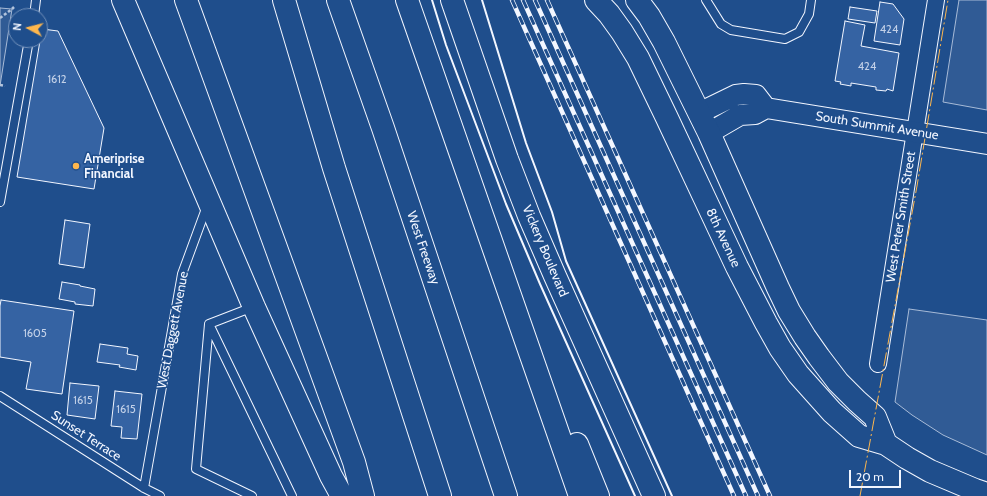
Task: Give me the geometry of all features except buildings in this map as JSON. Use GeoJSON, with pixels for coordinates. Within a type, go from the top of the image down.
{"type":"FeatureCollection","features":[{"type":"Feature","properties":{"kind":"main road"},"geometry":{"type":"LineString","coordinates":[[123,0],[254,307],[328,469],[342,496]]}},
{"type":"Feature","properties":{"kind":"main road"},"geometry":{"type":"LineString","coordinates":[[186,0],[354,462],[363,496]]}},
{"type":"Feature","properties":{"kind":"main road"},"geometry":{"type":"LineString","coordinates":[[284,0],[334,168],[440,496]]}},
{"type":"Feature","properties":{"kind":"main road","name":"West Freeway"},"geometry":{"type":"LineString","coordinates":[[338,0],[383,128],[506,496]]}},
{"type":"Feature","properties":{"kind":"main road"},"geometry":{"type":"LineString","coordinates":[[407,0],[580,496]]}},
{"type":"Feature","properties":{"kind":"main road","name":"Vickery Boulevard"},"geometry":{"type":"LineString","coordinates":[[452,0],[507,159],[529,216],[654,496]]}},
{"type":"Feature","properties":{"kind":"main road"},"geometry":{"type":"LineString","coordinates":[[460,26],[463,0]]}},
{"type":"Feature","properties":{"kind":"main road","name":"8th Avenue"},"geometry":{"type":"LineString","coordinates":[[596,0],[609,14],[638,58],[737,267],[780,348],[798,374],[832,412],[859,436],[886,444],[930,471],[987,494]]}},
{"type":"Feature","properties":{"kind":"main road"},"geometry":{"type":"LineString","coordinates":[[637,0],[649,16],[664,42],[709,133],[778,288],[790,311],[808,342],[838,382],[875,417],[886,444]]}},
{"type":"Feature","properties":{"kind":"main road"},"geometry":{"type":"LineString","coordinates":[[470,182],[598,496]]}},
{"type":"Feature","properties":{"kind":"street","name":"West Peter Smith Street"},"geometry":{"type":"LineString","coordinates":[[878,364],[936,0]]}},
{"type":"Feature","properties":{"kind":"street"},"geometry":{"type":"LineString","coordinates":[[699,113],[736,95],[744,94],[756,95],[766,108]]}},
{"type":"Feature","properties":{"kind":"street","name":"South Summit Avenue"},"geometry":{"type":"LineString","coordinates":[[709,133],[740,115],[755,114],[766,108],[987,144]]}},
{"type":"Feature","properties":{"kind":"lane"},"geometry":{"type":"LineString","coordinates":[[706,0],[720,24],[731,30],[785,39],[799,32],[808,14],[811,0]]}},
{"type":"Feature","properties":{"kind":"lane"},"geometry":{"type":"LineString","coordinates":[[0,202],[28,48]]}},
{"type":"Feature","properties":{"kind":"lane","name":"West Daggett Avenue"},"geometry":{"type":"LineString","coordinates":[[144,488],[182,274],[209,202]]}},
{"type":"Feature","properties":{"kind":"lane"},"geometry":{"type":"LineString","coordinates":[[209,324],[254,307]]}},
{"type":"Feature","properties":{"kind":"lane"},"geometry":{"type":"LineString","coordinates":[[209,324],[196,469],[252,496]]}},
{"type":"Feature","properties":{"kind":"lane"},"geometry":{"type":"LineString","coordinates":[[209,324],[292,496]]}},
{"type":"Feature","properties":{"kind":"lane","name":"Sunset Terrace"},"geometry":{"type":"LineString","coordinates":[[0,396],[144,488],[160,496]]}},
{"type":"Feature","properties":{"kind":"path"},"geometry":{"type":"LineString","coordinates":[[0,18],[14,7]]}},
{"type":"Feature","properties":{"kind":"path"},"geometry":{"type":"LineString","coordinates":[[0,85],[5,86]]}},
{"type":"Feature","properties":{"kind":"shaded area"},"geometry":{"type":"Polygon","coordinates":[[[959,0],[987,0],[987,110],[943,102],[959,0]]]}},
{"type":"Feature","properties":{"kind":"shaded area"},"geometry":{"type":"Polygon","coordinates":[[[0,8],[8,9],[8,35],[0,86],[0,8]]]}},
{"type":"Feature","properties":{"kind":"shaded area"},"geometry":{"type":"Polygon","coordinates":[[[909,309],[987,320],[987,455],[943,435],[895,402],[909,309]]]}},
{"type":"Feature","properties":{"kind":"railway"},"geometry":{"type":"LineString","coordinates":[[512,0],[734,496]]}},
{"type":"Feature","properties":{"kind":"railway"},"geometry":{"type":"LineString","coordinates":[[523,0],[746,496]]}},
{"type":"Feature","properties":{"kind":"railway"},"geometry":{"type":"LineString","coordinates":[[535,0],[758,496]]}},
{"type":"Feature","properties":{"kind":"railway"},"geometry":{"type":"LineString","coordinates":[[547,0],[770,496]]}},
{"type":"Feature","properties":{"kind":"wall"},"geometry":{"type":"LineString","coordinates":[[432,0],[446,45],[506,204],[540,284],[635,496]]}},
{"type":"Feature","properties":{"kind":"wall"},"geometry":{"type":"LineString","coordinates":[[482,0],[526,143],[552,212],[566,261],[672,496]]}},
{"type":"Feature","properties":{"kind":"power"},"geometry":{"type":"LineString","coordinates":[[860,496],[917,186],[948,0]]}},
{"type":"Feature","properties":{"kind":"place","name":"Ameriprise Financial"},"geometry":{"type":"Point","coordinates":[76,166]}}]}
